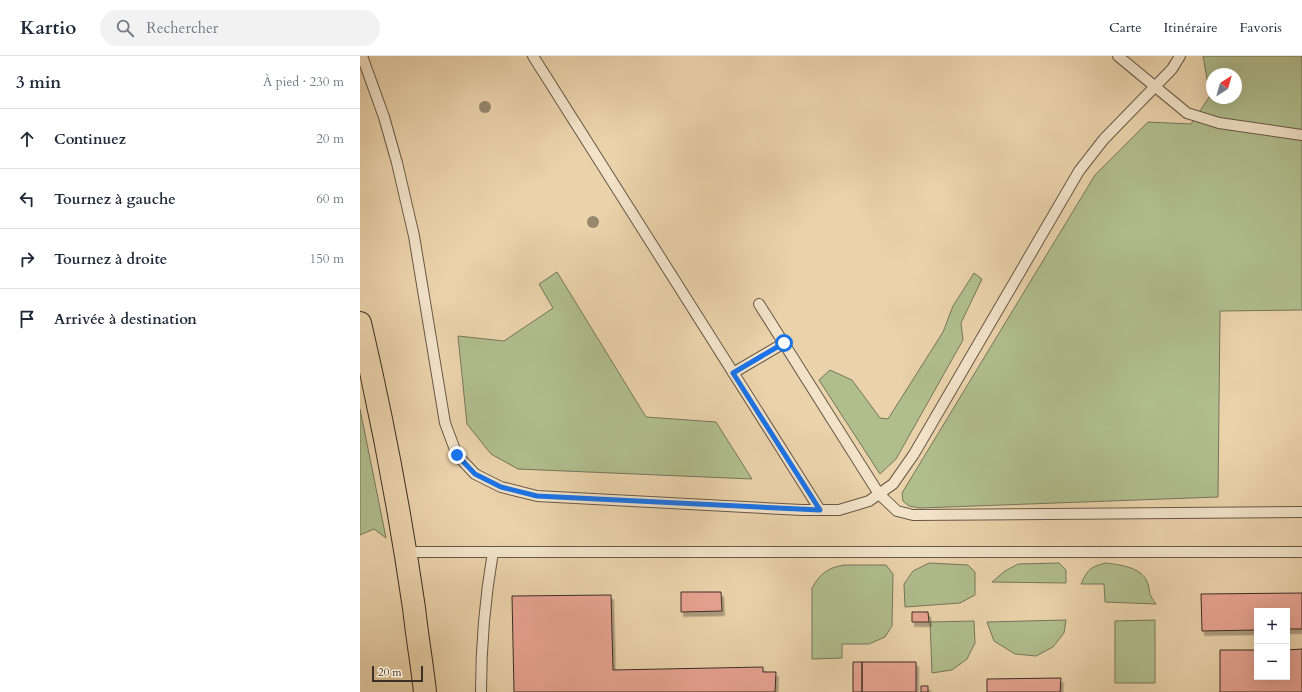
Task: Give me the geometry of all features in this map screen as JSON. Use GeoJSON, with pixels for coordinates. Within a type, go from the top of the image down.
{"type":"FeatureCollection","features":[{"type":"Feature","properties":{"kind":"main road"},"geometry":{"type":"LineString","coordinates":[[360,323],[374,386],[406,552],[424,692]]}},
{"type":"Feature","properties":{"kind":"lane"},"geometry":{"type":"LineString","coordinates":[[362,56],[384,117],[396,157],[412,229],[445,423],[457,455],[475,474],[501,487],[537,496],[820,510],[839,510],[869,501],[893,484],[914,454],[1079,171],[1104,139],[1172,69],[1180,56]]}},
{"type":"Feature","properties":{"kind":"lane"},"geometry":{"type":"LineString","coordinates":[[533,56],[820,510]]}},
{"type":"Feature","properties":{"kind":"lane"},"geometry":{"type":"LineString","coordinates":[[1118,56],[1187,113],[1219,123],[1302,135]]}},
{"type":"Feature","properties":{"kind":"lane"},"geometry":{"type":"LineString","coordinates":[[759,304],[879,494],[897,511],[913,515],[1302,512]]}},
{"type":"Feature","properties":{"kind":"lane"},"geometry":{"type":"LineString","coordinates":[[733,373],[784,343]]}},
{"type":"Feature","properties":{"kind":"lane"},"geometry":{"type":"LineString","coordinates":[[406,552],[1302,552]]}},
{"type":"Feature","properties":{"kind":"lane"},"geometry":{"type":"LineString","coordinates":[[481,692],[481,663],[493,552]]}},
{"type":"Feature","properties":{"kind":"green space"},"geometry":{"type":"Polygon","coordinates":[[[1203,56],[1302,56],[1302,310],[1220,311],[1218,497],[920,508],[909,506],[903,501],[902,493],[1095,175],[1148,122],[1191,124],[1206,102],[1206,104],[1242,104],[1242,68],[1206,68],[1206,73],[1203,56]]]}},
{"type":"Feature","properties":{"kind":"green space"},"geometry":{"type":"Polygon","coordinates":[[[557,272],[646,417],[716,422],[752,479],[518,469],[491,454],[467,424],[458,336],[504,341],[553,308],[539,284],[557,272]]]}},
{"type":"Feature","properties":{"kind":"green space"},"geometry":{"type":"Polygon","coordinates":[[[974,273],[982,279],[961,323],[963,340],[896,459],[880,474],[819,380],[830,370],[852,380],[880,418],[888,419],[943,332],[953,306],[974,273]]]}},
{"type":"Feature","properties":{"kind":"green space"},"geometry":{"type":"Polygon","coordinates":[[[360,409],[386,538],[374,529],[360,535],[360,409]]]}},
{"type":"Feature","properties":{"kind":"green space"},"geometry":{"type":"Polygon","coordinates":[[[929,563],[968,565],[975,572],[975,595],[960,603],[905,607],[904,584],[913,571],[929,563]]]}},
{"type":"Feature","properties":{"kind":"green space"},"geometry":{"type":"Polygon","coordinates":[[[1059,563],[1066,570],[1066,583],[992,582],[1005,571],[1018,564],[1059,563]]]}},
{"type":"Feature","properties":{"kind":"green space"},"geometry":{"type":"Polygon","coordinates":[[[1106,563],[1130,568],[1141,574],[1148,584],[1151,596],[1156,604],[1105,602],[1104,584],[1081,584],[1090,569],[1106,563]]]}},
{"type":"Feature","properties":{"kind":"green space"},"geometry":{"type":"Polygon","coordinates":[[[844,565],[886,565],[893,574],[892,626],[885,637],[869,644],[842,644],[842,658],[812,659],[812,588],[821,575],[825,572],[844,565]]]}},
{"type":"Feature","properties":{"kind":"green space"},"geometry":{"type":"Polygon","coordinates":[[[1066,620],[1064,633],[1053,647],[1036,656],[1015,654],[994,641],[987,622],[1066,620]]]}},
{"type":"Feature","properties":{"kind":"green space"},"geometry":{"type":"Polygon","coordinates":[[[1155,620],[1155,683],[1115,683],[1115,621],[1155,620]]]}},
{"type":"Feature","properties":{"kind":"green space"},"geometry":{"type":"Polygon","coordinates":[[[974,621],[975,643],[967,659],[952,670],[932,673],[930,622],[974,621]]]}},
{"type":"Feature","properties":{"kind":"building"},"geometry":{"type":"Polygon","coordinates":[[[681,592],[721,592],[722,611],[681,612],[681,592]]]}},
{"type":"Feature","properties":{"kind":"building"},"geometry":{"type":"Polygon","coordinates":[[[1302,593],[1302,629],[1290,629],[1290,608],[1254,608],[1254,630],[1202,631],[1201,594],[1302,593]]]}},
{"type":"Feature","properties":{"kind":"building"},"geometry":{"type":"Polygon","coordinates":[[[611,595],[613,670],[763,667],[763,672],[776,672],[775,692],[514,692],[512,596],[611,595]]]}},
{"type":"Feature","properties":{"kind":"building"},"geometry":{"type":"Polygon","coordinates":[[[912,612],[928,612],[929,622],[912,622],[912,612]]]}},
{"type":"Feature","properties":{"kind":"building"},"geometry":{"type":"Polygon","coordinates":[[[1302,649],[1302,692],[1220,692],[1220,650],[1254,650],[1254,680],[1290,680],[1290,650],[1302,649]]]}},
{"type":"Feature","properties":{"kind":"building"},"geometry":{"type":"Polygon","coordinates":[[[853,662],[862,662],[862,692],[853,692],[853,662]]]}},
{"type":"Feature","properties":{"kind":"building"},"geometry":{"type":"Polygon","coordinates":[[[862,662],[916,662],[916,692],[862,692],[862,662]]]}},
{"type":"Feature","properties":{"kind":"building"},"geometry":{"type":"Polygon","coordinates":[[[1061,678],[1060,692],[987,692],[987,679],[1061,678]]]}},
{"type":"Feature","properties":{"kind":"building"},"geometry":{"type":"Polygon","coordinates":[[[921,686],[928,686],[928,692],[921,692],[921,686]]]}},
{"type":"Feature","properties":{"kind":"route"},"geometry":{"type":"LineString","coordinates":[[457,455],[475,474],[501,487],[537,496],[820,510],[733,373],[784,343]]}}]}
